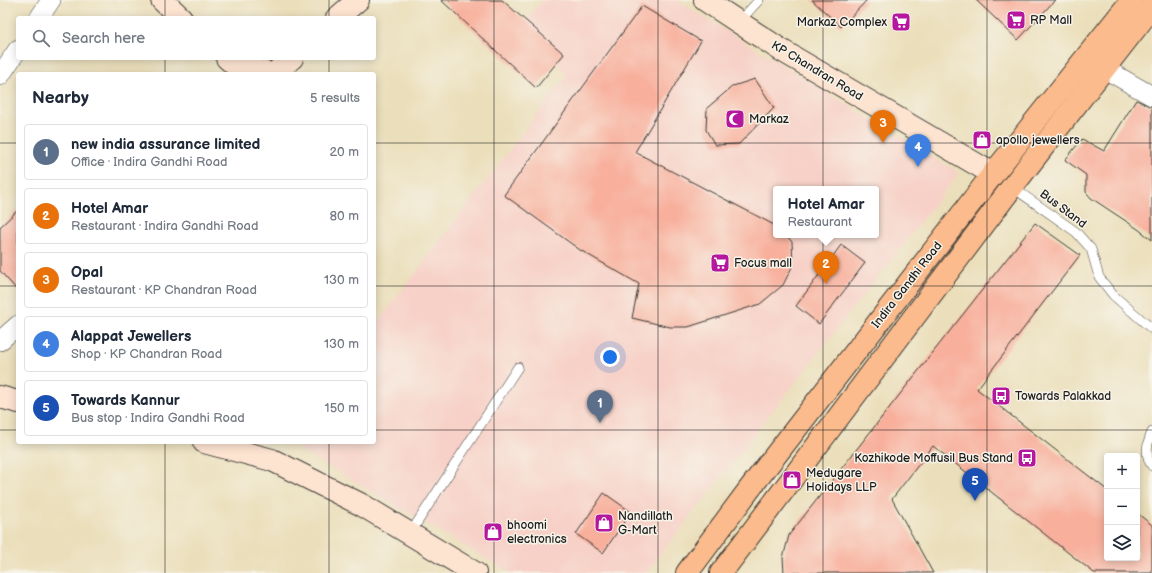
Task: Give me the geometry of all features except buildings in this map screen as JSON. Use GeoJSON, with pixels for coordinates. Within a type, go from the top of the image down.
{"type":"FeatureCollection","features":[{"type":"Feature","properties":{"kind":"main road","name":"Indira Gandhi Road"},"geometry":{"type":"LineString","coordinates":[[687,573],[756,480],[1121,9],[1132,0]]}},
{"type":"Feature","properties":{"kind":"main road","name":"Indira Gandhi Road"},"geometry":{"type":"LineString","coordinates":[[721,573],[1012,187],[1152,7]]}},
{"type":"Feature","properties":{"kind":"main road"},"geometry":{"type":"LineString","coordinates":[[1137,28],[1152,11]]}},
{"type":"Feature","properties":{"kind":"main road"},"geometry":{"type":"LineString","coordinates":[[731,573],[749,537]]}},
{"type":"Feature","properties":{"kind":"street"},"geometry":{"type":"LineString","coordinates":[[40,16],[52,0]]}},
{"type":"Feature","properties":{"kind":"street"},"geometry":{"type":"LineString","coordinates":[[338,16],[358,0]]}},
{"type":"Feature","properties":{"kind":"street","name":"KP Chandran Road"},"geometry":{"type":"LineString","coordinates":[[706,0],[875,106],[993,174]]}},
{"type":"Feature","properties":{"kind":"street"},"geometry":{"type":"LineString","coordinates":[[0,76],[16,52]]}},
{"type":"Feature","properties":{"kind":"street"},"geometry":{"type":"LineString","coordinates":[[229,60],[235,65],[264,72]]}},
{"type":"Feature","properties":{"kind":"street"},"geometry":{"type":"LineString","coordinates":[[274,72],[290,60]]}},
{"type":"Feature","properties":{"kind":"street"},"geometry":{"type":"LineString","coordinates":[[1104,70],[1152,96]]}},
{"type":"Feature","properties":{"kind":"street"},"geometry":{"type":"LineString","coordinates":[[0,341],[16,327]]}},
{"type":"Feature","properties":{"kind":"street"},"geometry":{"type":"LineString","coordinates":[[0,397],[16,401]]}},
{"type":"Feature","properties":{"kind":"street"},"geometry":{"type":"LineString","coordinates":[[212,444],[272,460],[362,504],[411,532],[475,573]]}},
{"type":"Feature","properties":{"kind":"lane"},"geometry":{"type":"LineString","coordinates":[[739,22],[759,0]]}},
{"type":"Feature","properties":{"kind":"lane","name":"Bus Stand"},"geometry":{"type":"LineString","coordinates":[[1012,187],[1076,232],[1091,248],[1099,277],[1113,295],[1152,329]]}},
{"type":"Feature","properties":{"kind":"lane"},"geometry":{"type":"LineString","coordinates":[[411,532],[518,367]]}},
{"type":"Feature","properties":{"kind":"lane"},"geometry":{"type":"LineString","coordinates":[[1152,432],[1147,445],[1148,461],[1152,466]]}},
{"type":"Feature","properties":{"kind":"shaded area"},"geometry":{"type":"Polygon","coordinates":[[[542,0],[676,0],[959,173],[646,573],[511,573],[290,444],[376,444],[376,324],[567,75],[524,24],[542,0]]]}},
{"type":"Feature","properties":{"kind":"place","name":"RP Mall"},"geometry":{"type":"Point","coordinates":[1016,20]}},
{"type":"Feature","properties":{"kind":"place","name":"Markaz Complex"},"geometry":{"type":"Point","coordinates":[901,22]}},
{"type":"Feature","properties":{"kind":"place","name":"Markaz"},"geometry":{"type":"Point","coordinates":[735,119]}},
{"type":"Feature","properties":{"kind":"place","name":"apollo jewellers"},"geometry":{"type":"Point","coordinates":[982,140]}},
{"type":"Feature","properties":{"kind":"place","name":"Opal"},"geometry":{"type":"Point","coordinates":[883,143]}},
{"type":"Feature","properties":{"kind":"place","name":"Alappat Jewellers"},"geometry":{"type":"Point","coordinates":[918,167]}},
{"type":"Feature","properties":{"kind":"place","name":"Focus mall"},"geometry":{"type":"Point","coordinates":[720,263]}},
{"type":"Feature","properties":{"kind":"place","name":"Hotel Amar"},"geometry":{"type":"Point","coordinates":[826,284]}},
{"type":"Feature","properties":{"kind":"place","name":"Towards Palakkad"},"geometry":{"type":"Point","coordinates":[1001,396]}},
{"type":"Feature","properties":{"kind":"place","name":"new india assurance limited"},"geometry":{"type":"Point","coordinates":[600,423]}},
{"type":"Feature","properties":{"kind":"place","name":"Kozhikode Moffusil Bus Stand"},"geometry":{"type":"Point","coordinates":[1027,458]}},
{"type":"Feature","properties":{"kind":"place","name":"Medugare Holidays LLP"},"geometry":{"type":"Point","coordinates":[792,480]}},
{"type":"Feature","properties":{"kind":"place","name":"Towards Kannur"},"geometry":{"type":"Point","coordinates":[975,501]}},
{"type":"Feature","properties":{"kind":"place","name":"Nandillath G-Mart"},"geometry":{"type":"Point","coordinates":[604,523]}},
{"type":"Feature","properties":{"kind":"place","name":"bhoomi electronics"},"geometry":{"type":"Point","coordinates":[493,532]}}]}
